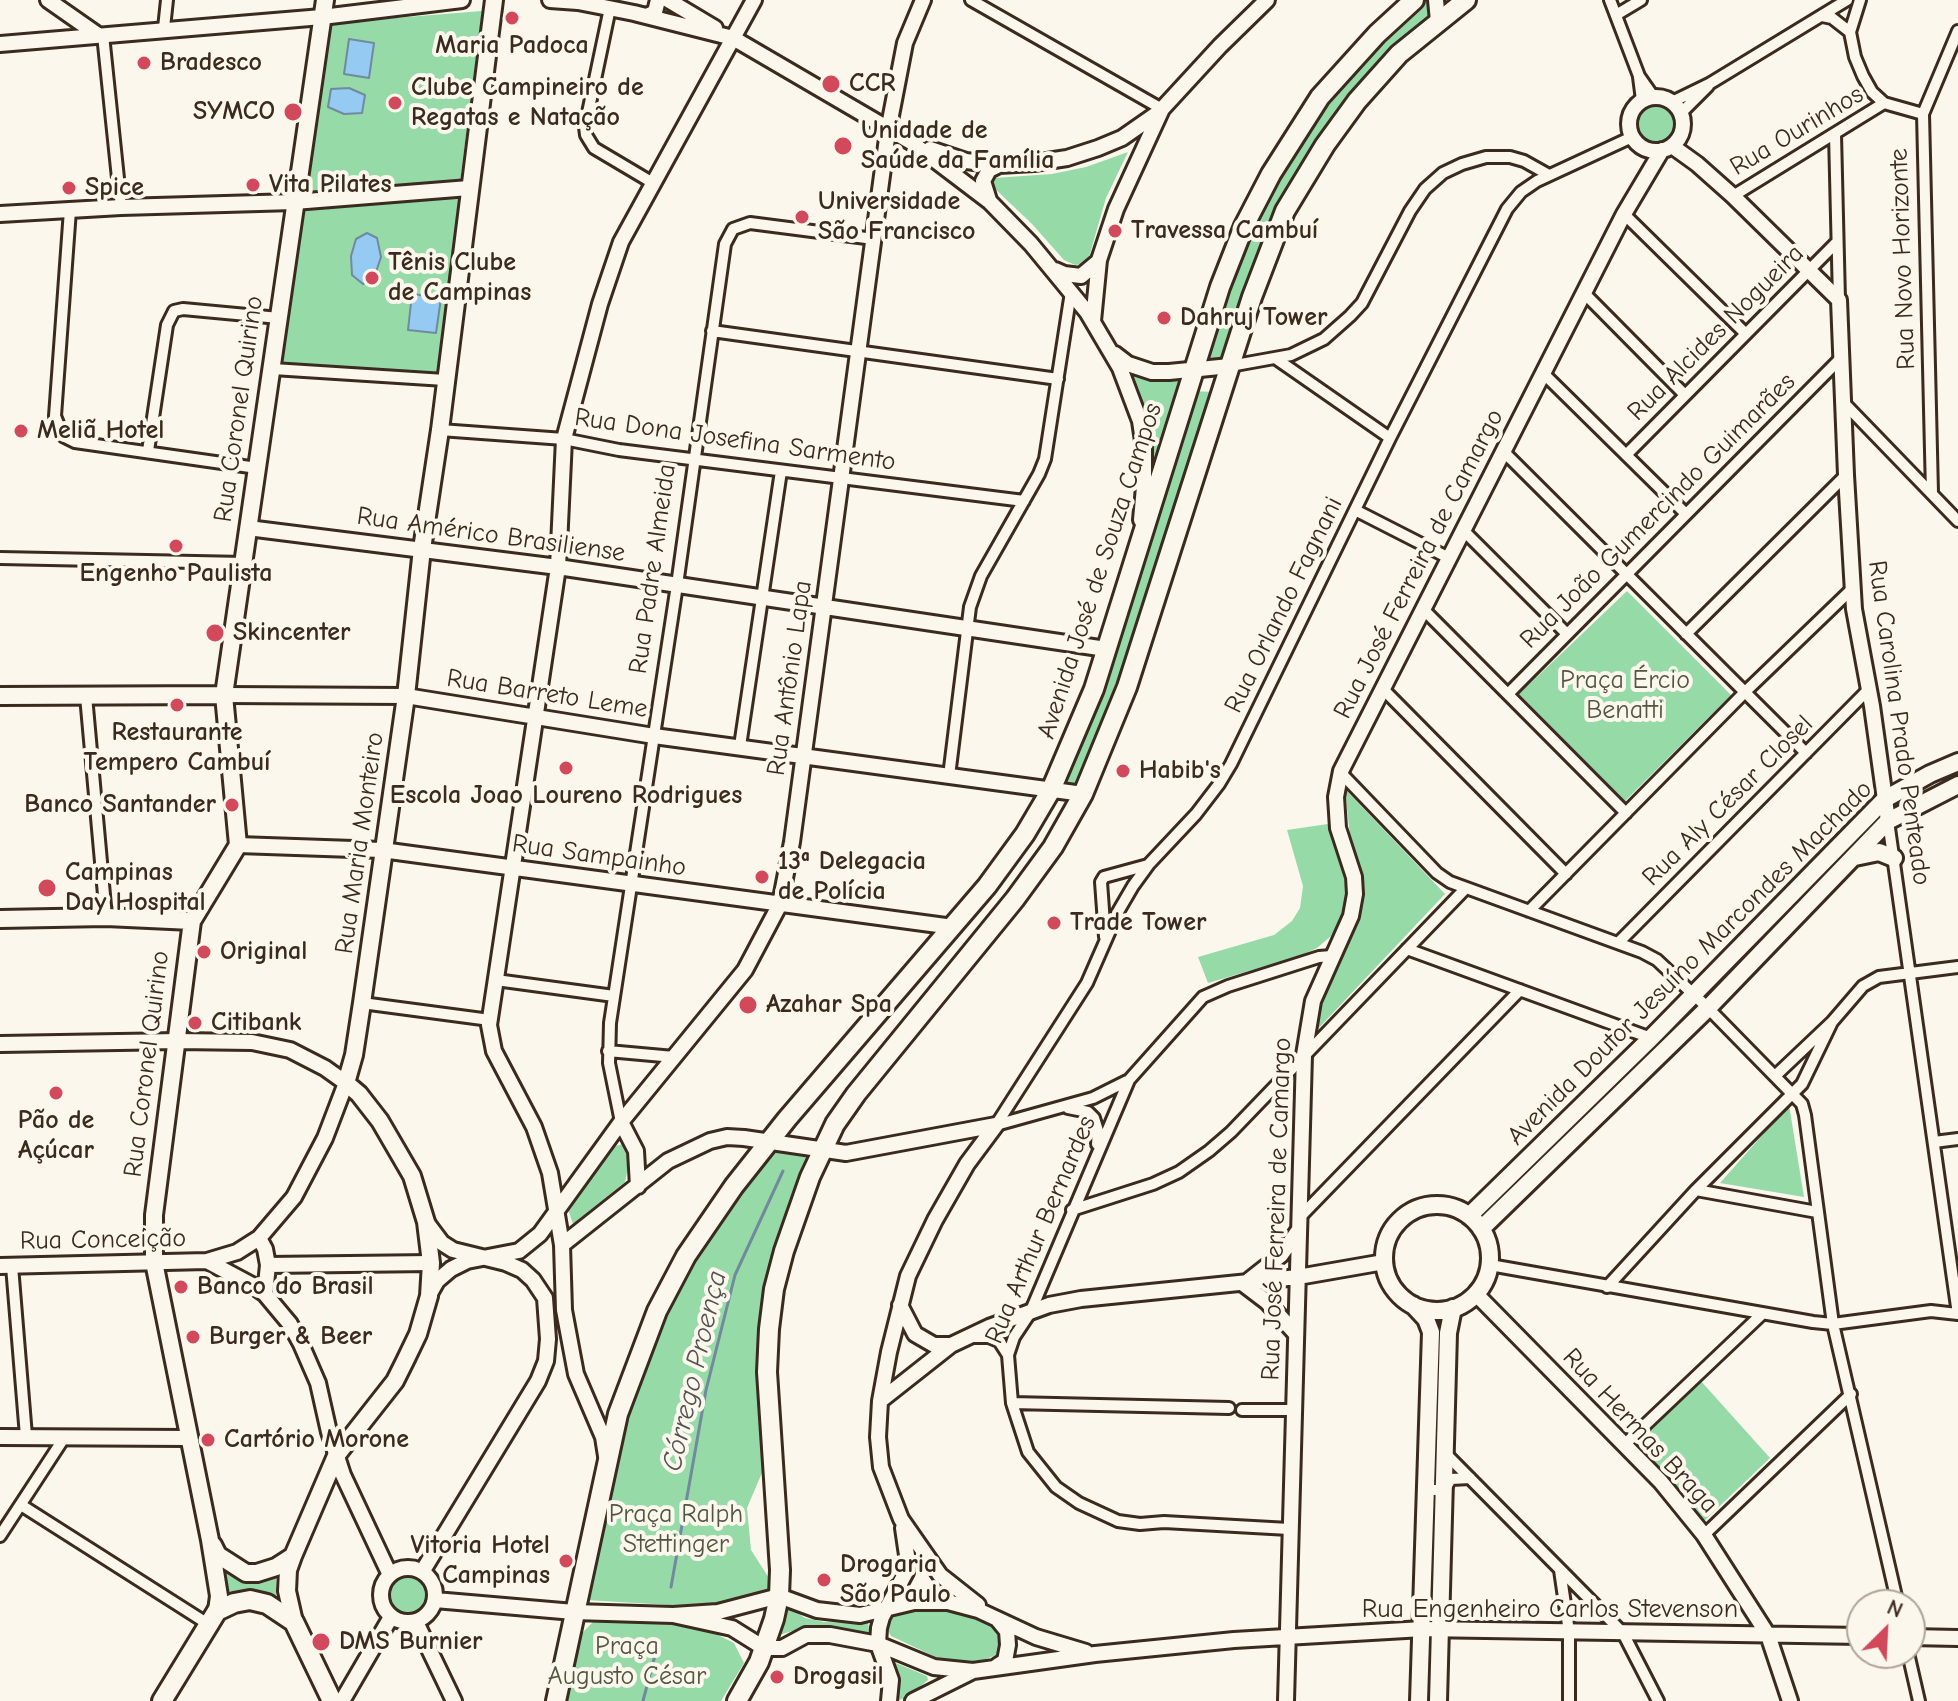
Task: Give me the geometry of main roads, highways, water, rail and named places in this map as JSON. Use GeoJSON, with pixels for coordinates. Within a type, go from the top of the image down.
{"type":"FeatureCollection","features":[{"type":"Feature","properties":{"kind":"highway","name":"Avenida José de Souza Campos"},"geometry":{"type":"LineString","coordinates":[[556,1701],[618,1414],[657,1311],[686,1256],[769,1140],[953,927],[1006,861],[1051,790],[1094,689],[1220,287],[1244,226],[1306,118],[1342,71],[1414,0]]}},
{"type":"Feature","properties":{"kind":"highway"},"geometry":{"type":"LineString","coordinates":[[737,1701],[759,1662],[779,1596],[767,1372],[769,1329],[774,1289],[784,1251],[821,1151],[856,1094],[1039,867],[1083,794],[1127,687],[1230,366],[1285,211],[1357,101],[1399,54],[1466,0]]}},
{"type":"Feature","properties":{"kind":"highway"},"geometry":{"type":"LineString","coordinates":[[927,1007],[969,942],[968,933],[953,927]]}},
{"type":"Feature","properties":{"kind":"highway"},"geometry":{"type":"LineString","coordinates":[[162,1701],[212,1617],[234,1603],[250,1600],[267,1604],[294,1622],[332,1701]]}},
{"type":"Feature","properties":{"kind":"main road","name":"Rua Maria Monteiro"},"geometry":{"type":"LineString","coordinates":[[293,1556],[336,1456],[395,1381],[418,1334],[429,1296],[431,1263],[426,1222],[412,1176],[380,1121],[346,1083],[354,1055],[406,696],[422,549],[494,0]]}},
{"type":"Feature","properties":{"kind":"main road","name":"Rua Coronel Quirino"},"geometry":{"type":"LineString","coordinates":[[212,1617],[219,1596],[154,1262],[154,1215],[192,921],[238,845],[224,695],[323,8]]}},
{"type":"Feature","properties":{"kind":"main road","name":"Rua Barreto Leme"},"geometry":{"type":"LineString","coordinates":[[0,696],[224,695]]}},
{"type":"Feature","properties":{"kind":"main road","name":"Avenida Doutor Jesuíno Marcondes Machado"},"geometry":{"type":"LineString","coordinates":[[1469,1216],[1651,1038],[1885,799],[1958,762]]}},
{"type":"Feature","properties":{"kind":"main road"},"geometry":{"type":"LineString","coordinates":[[1930,774],[1938,793]]}},
{"type":"Feature","properties":{"kind":"main road","name":"Avenida Doutor Jesuíno Marcondes Machado"},"geometry":{"type":"LineString","coordinates":[[1481,1229],[1708,1008],[1888,821],[1958,785]]}},
{"type":"Feature","properties":{"kind":"main road"},"geometry":{"type":"LineString","coordinates":[[1854,857],[1879,852],[1894,858]]}},
{"type":"Feature","properties":{"kind":"main road"},"geometry":{"type":"LineString","coordinates":[[0,919],[106,917],[192,921]]}},
{"type":"Feature","properties":{"kind":"main road"},"geometry":{"type":"LineString","coordinates":[[1413,1305],[1439,1311],[1453,1308],[1476,1294],[1487,1276],[1490,1253],[1481,1229],[1469,1216],[1453,1208],[1436,1205],[1419,1208],[1404,1216],[1392,1229],[1385,1245],[1384,1262],[1389,1280],[1399,1295],[1426,1319],[1431,1332],[1419,1701]]}},
{"type":"Feature","properties":{"kind":"main road"},"geometry":{"type":"LineString","coordinates":[[1438,1701],[1448,1333],[1453,1308]]}},
{"type":"Feature","properties":{"kind":"main road"},"geometry":{"type":"LineString","coordinates":[[210,1540],[218,1555],[246,1573],[276,1567],[293,1556]]}},
{"type":"Feature","properties":{"kind":"main road"},"geometry":{"type":"LineString","coordinates":[[1425,1549],[1443,1550]]}},
{"type":"Feature","properties":{"kind":"main road"},"geometry":{"type":"LineString","coordinates":[[293,1556],[288,1570],[287,1591],[294,1622]]}},
{"type":"Feature","properties":{"kind":"water"},"geometry":{"type":"Polygon","coordinates":[[[349,39],[374,43],[369,78],[344,74],[349,39]]]}},
{"type":"Feature","properties":{"kind":"water"},"geometry":{"type":"Polygon","coordinates":[[[349,88],[365,95],[362,113],[344,114],[328,107],[331,89],[349,88]]]}},
{"type":"Feature","properties":{"kind":"water"},"geometry":{"type":"Polygon","coordinates":[[[367,233],[377,238],[381,257],[374,278],[363,284],[352,275],[351,256],[356,239],[367,233]]]}},
{"type":"Feature","properties":{"kind":"water"},"geometry":{"type":"Polygon","coordinates":[[[412,294],[441,298],[436,333],[408,330],[412,294]]]}},
{"type":"Feature","properties":{"kind":"waterway","name":"Córrego Proença"},"geometry":{"type":"LineString","coordinates":[[671,1587],[706,1390],[735,1275],[783,1171]]}},
{"type":"Feature","properties":{"kind":"waterway","name":"Córrego Proença"},"geometry":{"type":"LineString","coordinates":[[643,1701],[658,1644]]}},
{"type":"Feature","properties":{"kind":"place","name":"Maria Padoca"},"geometry":{"type":"Point","coordinates":[512,18]}},
{"type":"Feature","properties":{"kind":"place","name":"Bradesco"},"geometry":{"type":"Point","coordinates":[144,63]}},
{"type":"Feature","properties":{"kind":"place","name":"CCR"},"geometry":{"type":"Point","coordinates":[831,84]}},
{"type":"Feature","properties":{"kind":"place","name":"Clube Campineiro de Regatas e Natação"},"geometry":{"type":"Point","coordinates":[395,103]}},
{"type":"Feature","properties":{"kind":"place","name":"SYMCO"},"geometry":{"type":"Point","coordinates":[293,112]}},
{"type":"Feature","properties":{"kind":"place","name":"Unidade de Saúde da Família"},"geometry":{"type":"Point","coordinates":[843,146]}},
{"type":"Feature","properties":{"kind":"place","name":"Vita Pilates"},"geometry":{"type":"Point","coordinates":[253,185]}},
{"type":"Feature","properties":{"kind":"place","name":"Spice"},"geometry":{"type":"Point","coordinates":[69,188]}},
{"type":"Feature","properties":{"kind":"place","name":"Universidade São Francisco"},"geometry":{"type":"Point","coordinates":[802,217]}},
{"type":"Feature","properties":{"kind":"place","name":"Travessa Cambuí"},"geometry":{"type":"Point","coordinates":[1115,231]}},
{"type":"Feature","properties":{"kind":"place","name":"Tênis Clube de Campinas"},"geometry":{"type":"Point","coordinates":[372,278]}},
{"type":"Feature","properties":{"kind":"place","name":"Dahruj Tower"},"geometry":{"type":"Point","coordinates":[1164,318]}},
{"type":"Feature","properties":{"kind":"place","name":"Meliã Hotel"},"geometry":{"type":"Point","coordinates":[21,431]}},
{"type":"Feature","properties":{"kind":"place","name":"Engenho Paulista"},"geometry":{"type":"Point","coordinates":[176,546]}},
{"type":"Feature","properties":{"kind":"place","name":"Skincenter"},"geometry":{"type":"Point","coordinates":[215,633]}},
{"type":"Feature","properties":{"kind":"place","name":"Restaurante Tempero Cambuí"},"geometry":{"type":"Point","coordinates":[177,705]}},
{"type":"Feature","properties":{"kind":"place","name":"Escola Joao Loureno Rodrigues"},"geometry":{"type":"Point","coordinates":[566,768]}},
{"type":"Feature","properties":{"kind":"place","name":"Habib's"},"geometry":{"type":"Point","coordinates":[1123,771]}},
{"type":"Feature","properties":{"kind":"place","name":"Banco Santander"},"geometry":{"type":"Point","coordinates":[232,805]}},
{"type":"Feature","properties":{"kind":"place","name":"13ª Delegacia de Polícia"},"geometry":{"type":"Point","coordinates":[762,877]}},
{"type":"Feature","properties":{"kind":"place","name":"Campinas Day Hospital"},"geometry":{"type":"Point","coordinates":[47,888]}},
{"type":"Feature","properties":{"kind":"place","name":"Trade Tower"},"geometry":{"type":"Point","coordinates":[1054,923]}},
{"type":"Feature","properties":{"kind":"place","name":"Original"},"geometry":{"type":"Point","coordinates":[204,952]}},
{"type":"Feature","properties":{"kind":"place","name":"Azahar Spa"},"geometry":{"type":"Point","coordinates":[748,1005]}},
{"type":"Feature","properties":{"kind":"place","name":"Citibank"},"geometry":{"type":"Point","coordinates":[195,1023]}},
{"type":"Feature","properties":{"kind":"place","name":"Pão de Açúcar"},"geometry":{"type":"Point","coordinates":[56,1093]}},
{"type":"Feature","properties":{"kind":"place","name":"Banco do Brasil"},"geometry":{"type":"Point","coordinates":[181,1287]}},
{"type":"Feature","properties":{"kind":"place","name":"Burger & Beer"},"geometry":{"type":"Point","coordinates":[193,1337]}},
{"type":"Feature","properties":{"kind":"place","name":"Cartório Morone"},"geometry":{"type":"Point","coordinates":[208,1440]}},
{"type":"Feature","properties":{"kind":"place","name":"Vitoria Hotel Campinas"},"geometry":{"type":"Point","coordinates":[566,1561]}},
{"type":"Feature","properties":{"kind":"place","name":"Drogaria São Paulo"},"geometry":{"type":"Point","coordinates":[824,1580]}},
{"type":"Feature","properties":{"kind":"place","name":"DMS Burnier"},"geometry":{"type":"Point","coordinates":[321,1642]}},
{"type":"Feature","properties":{"kind":"place","name":"Drogasil"},"geometry":{"type":"Point","coordinates":[777,1677]}},
{"type":"Feature","properties":{"kind":"park label","name":"Praça Ércio Benatti"},"geometry":{"type":"Point","coordinates":[1625,696]}},
{"type":"Feature","properties":{"kind":"park label","name":"Praça Ralph Stettinger"},"geometry":{"type":"Point","coordinates":[676,1530]}},
{"type":"Feature","properties":{"kind":"park label","name":"Praça Augusto César"},"geometry":{"type":"Point","coordinates":[627,1662]}}]}
